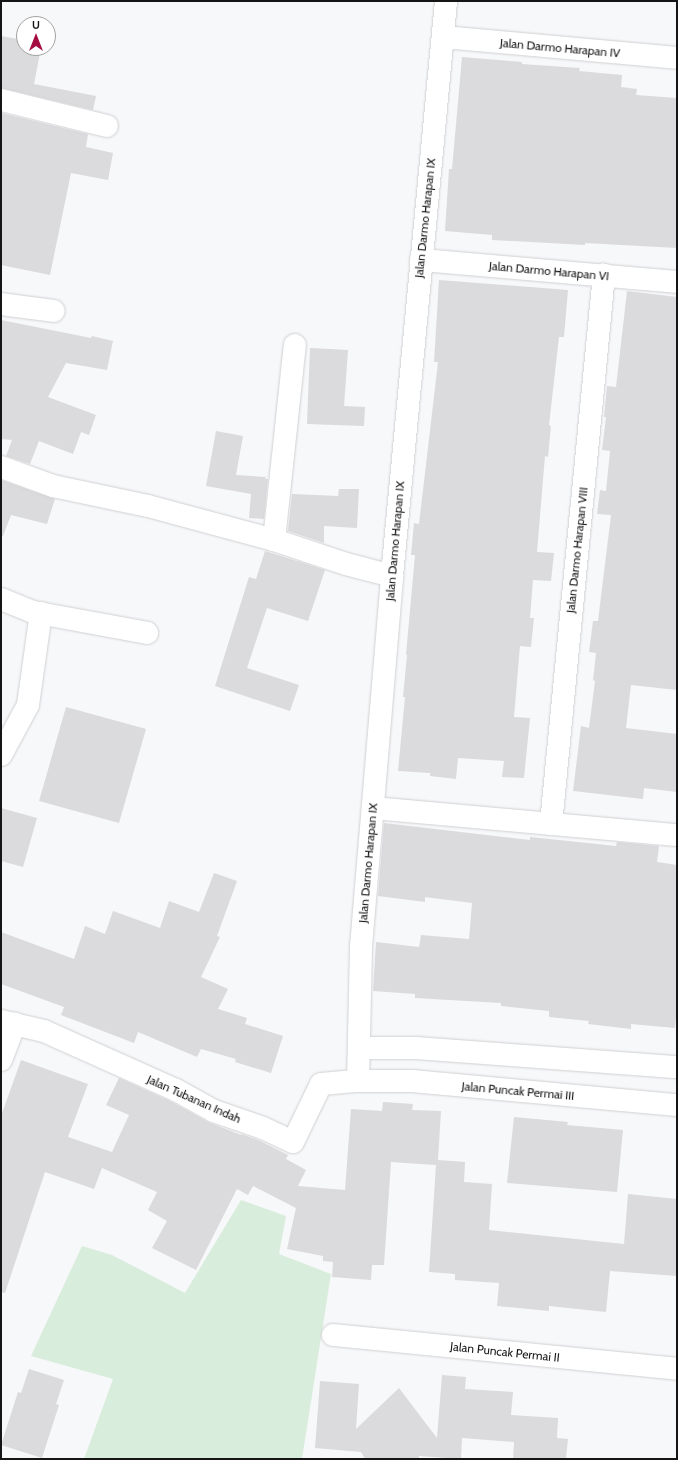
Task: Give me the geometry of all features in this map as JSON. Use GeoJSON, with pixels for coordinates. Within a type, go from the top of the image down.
{"type":"FeatureCollection","features":[{"type":"Feature","properties":{"kind":"street","name":"Jalan Darmo Harapan IX"},"geometry":{"type":"LineString","coordinates":[[358,1081],[360,1048],[361,947],[392,576],[446,1]]}},
{"type":"Feature","properties":{"kind":"street","name":"Jalan Darmo Harapan IV"},"geometry":{"type":"LineString","coordinates":[[443,37],[677,58]]}},
{"type":"Feature","properties":{"kind":"street"},"geometry":{"type":"LineString","coordinates":[[1,100],[107,126]]}},
{"type":"Feature","properties":{"kind":"street","name":"Jalan Darmo Harapan VI"},"geometry":{"type":"LineString","coordinates":[[421,260],[677,282]]}},
{"type":"Feature","properties":{"kind":"street","name":"Jalan Darmo Harapan VIII"},"geometry":{"type":"LineString","coordinates":[[551,824],[604,275]]}},
{"type":"Feature","properties":{"kind":"street"},"geometry":{"type":"LineString","coordinates":[[1,304],[54,311]]}},
{"type":"Feature","properties":{"kind":"street"},"geometry":{"type":"LineString","coordinates":[[274,540],[295,345]]}},
{"type":"Feature","properties":{"kind":"street"},"geometry":{"type":"LineString","coordinates":[[1,467],[53,486],[148,506],[274,540],[346,564],[392,576]]}},
{"type":"Feature","properties":{"kind":"street"},"geometry":{"type":"LineString","coordinates":[[1,599],[23,609],[147,633]]}},
{"type":"Feature","properties":{"kind":"street"},"geometry":{"type":"LineString","coordinates":[[1,755],[28,705],[41,613]]}},
{"type":"Feature","properties":{"kind":"street"},"geometry":{"type":"LineString","coordinates":[[373,808],[677,835]]}},
{"type":"Feature","properties":{"kind":"street"},"geometry":{"type":"LineString","coordinates":[[1,1060],[8,1023]]}},
{"type":"Feature","properties":{"kind":"street","name":"Jalan Tubanan Indah"},"geometry":{"type":"LineString","coordinates":[[8,1023],[44,1031],[176,1090],[214,1111],[263,1128],[293,1142],[321,1084],[358,1081]]}},
{"type":"Feature","properties":{"kind":"street"},"geometry":{"type":"LineString","coordinates":[[360,1048],[416,1048],[677,1067]]}},
{"type":"Feature","properties":{"kind":"street","name":"Jalan Puncak Permai III"},"geometry":{"type":"LineString","coordinates":[[358,1081],[412,1082],[677,1105]]}},
{"type":"Feature","properties":{"kind":"street","name":"Jalan Puncak Permai II"},"geometry":{"type":"LineString","coordinates":[[333,1335],[677,1369]]}},
{"type":"Feature","properties":{"kind":"green space"},"geometry":{"type":"Polygon","coordinates":[[[241,1200],[286,1216],[279,1254],[331,1274],[302,1459],[84,1459],[113,1379],[31,1356],[82,1246],[112,1255],[185,1293],[241,1200]]]}},
{"type":"Feature","properties":{"kind":"building"},"geometry":{"type":"Polygon","coordinates":[[[1,36],[16,39],[16,56],[39,56],[34,84],[96,96],[93,110],[1,88],[1,36]]]}},
{"type":"Feature","properties":{"kind":"building"},"geometry":{"type":"Polygon","coordinates":[[[462,57],[522,62],[522,64],[580,68],[579,71],[622,75],[621,87],[637,89],[636,95],[677,98],[677,248],[492,240],[492,235],[445,231],[449,169],[452,169],[462,57]]]}},
{"type":"Feature","properties":{"kind":"building"},"geometry":{"type":"Polygon","coordinates":[[[1,113],[88,134],[86,147],[113,153],[108,180],[71,173],[50,275],[1,265],[1,113]]]}},
{"type":"Feature","properties":{"kind":"building"},"geometry":{"type":"Polygon","coordinates":[[[439,280],[568,290],[564,337],[559,337],[549,425],[551,426],[548,457],[545,456],[537,552],[554,553],[551,581],[533,580],[530,618],[534,618],[531,647],[520,646],[514,717],[530,718],[524,778],[502,777],[504,761],[458,758],[456,779],[430,776],[430,773],[398,771],[405,697],[403,697],[406,654],[415,555],[411,555],[414,523],[419,524],[438,362],[434,362],[439,280]]]}},
{"type":"Feature","properties":{"kind":"building"},"geometry":{"type":"Polygon","coordinates":[[[627,291],[677,297],[677,690],[631,685],[626,728],[677,734],[677,792],[644,788],[643,799],[573,791],[581,726],[589,728],[595,681],[593,680],[596,653],[589,652],[593,621],[598,621],[611,515],[597,514],[600,490],[606,491],[610,451],[602,450],[606,417],[604,417],[607,386],[616,387],[627,291]]]}},
{"type":"Feature","properties":{"kind":"building"},"geometry":{"type":"Polygon","coordinates":[[[1,320],[113,341],[107,370],[66,363],[48,397],[96,415],[89,435],[81,432],[73,454],[39,441],[30,464],[6,456],[12,440],[1,439],[1,320]]]}},
{"type":"Feature","properties":{"kind":"building"},"geometry":{"type":"Polygon","coordinates":[[[310,348],[348,350],[344,406],[365,407],[364,426],[307,424],[310,348]]]}},
{"type":"Feature","properties":{"kind":"building"},"geometry":{"type":"Polygon","coordinates":[[[216,431],[243,436],[236,475],[266,477],[265,479],[268,479],[264,519],[249,518],[251,494],[206,486],[216,431]]]}},
{"type":"Feature","properties":{"kind":"building"},"geometry":{"type":"Polygon","coordinates":[[[1,480],[55,499],[47,524],[11,515],[3,536],[1,536],[1,480]]]}},
{"type":"Feature","properties":{"kind":"building"},"geometry":{"type":"Polygon","coordinates":[[[339,489],[359,489],[357,528],[324,526],[324,543],[288,531],[292,494],[338,496],[339,489]]]}},
{"type":"Feature","properties":{"kind":"building"},"geometry":{"type":"Polygon","coordinates":[[[265,551],[325,570],[308,621],[267,608],[247,668],[299,685],[290,711],[215,686],[249,577],[256,579],[265,551]]]}},
{"type":"Feature","properties":{"kind":"building"},"geometry":{"type":"Polygon","coordinates":[[[66,707],[146,729],[119,823],[39,801],[66,707]]]}},
{"type":"Feature","properties":{"kind":"building"},"geometry":{"type":"Polygon","coordinates":[[[1,808],[37,818],[23,867],[1,861],[1,808]]]}},
{"type":"Feature","properties":{"kind":"building"},"geometry":{"type":"Polygon","coordinates":[[[384,823],[530,840],[530,837],[616,846],[617,842],[659,846],[657,862],[677,865],[677,1006],[675,1028],[631,1024],[631,1029],[588,1024],[589,1021],[549,1017],[549,1011],[501,1006],[501,1003],[415,998],[415,994],[373,991],[376,942],[419,947],[421,935],[469,939],[472,903],[425,897],[425,902],[378,896],[384,823]]]}},
{"type":"Feature","properties":{"kind":"building"},"geometry":{"type":"Polygon","coordinates":[[[214,873],[237,881],[217,936],[220,937],[201,977],[228,989],[218,1009],[247,1018],[245,1024],[283,1036],[271,1073],[235,1062],[236,1059],[201,1049],[197,1057],[138,1032],[134,1043],[61,1015],[64,1007],[1,984],[1,932],[74,959],[85,926],[105,934],[113,911],[160,928],[169,901],[199,912],[214,873]]]}},
{"type":"Feature","properties":{"kind":"building"},"geometry":{"type":"Polygon","coordinates":[[[21,1060],[88,1084],[68,1137],[112,1152],[129,1115],[106,1105],[119,1078],[170,1101],[208,1122],[258,1140],[288,1155],[286,1159],[306,1170],[298,1186],[345,1190],[351,1109],[382,1111],[383,1102],[413,1104],[412,1110],[441,1111],[438,1160],[465,1162],[464,1182],[492,1184],[489,1230],[624,1244],[628,1194],[677,1199],[677,1276],[610,1271],[606,1312],[549,1306],[549,1311],[497,1306],[499,1283],[455,1280],[455,1274],[429,1272],[436,1165],[391,1162],[384,1265],[372,1265],[371,1280],[332,1277],[333,1262],[323,1261],[323,1256],[287,1249],[296,1208],[253,1186],[248,1195],[237,1189],[196,1270],[152,1248],[167,1221],[148,1210],[157,1192],[102,1168],[94,1189],[45,1172],[5,1293],[1,1292],[1,1116],[21,1060]]]}},
{"type":"Feature","properties":{"kind":"building"},"geometry":{"type":"Polygon","coordinates":[[[514,1117],[568,1122],[567,1125],[623,1130],[617,1192],[507,1183],[514,1117]]]}},
{"type":"Feature","properties":{"kind":"building"},"geometry":{"type":"Polygon","coordinates":[[[29,1369],[64,1380],[56,1404],[59,1405],[42,1458],[1,1445],[18,1392],[21,1393],[29,1369]]]}},
{"type":"Feature","properties":{"kind":"building"},"geometry":{"type":"Polygon","coordinates":[[[442,1375],[466,1377],[465,1389],[513,1392],[511,1415],[558,1418],[557,1438],[568,1439],[566,1459],[513,1459],[514,1442],[462,1438],[461,1459],[419,1456],[419,1459],[365,1459],[361,1452],[315,1448],[320,1381],[359,1384],[356,1429],[399,1388],[437,1438],[442,1375]]]}}]}
